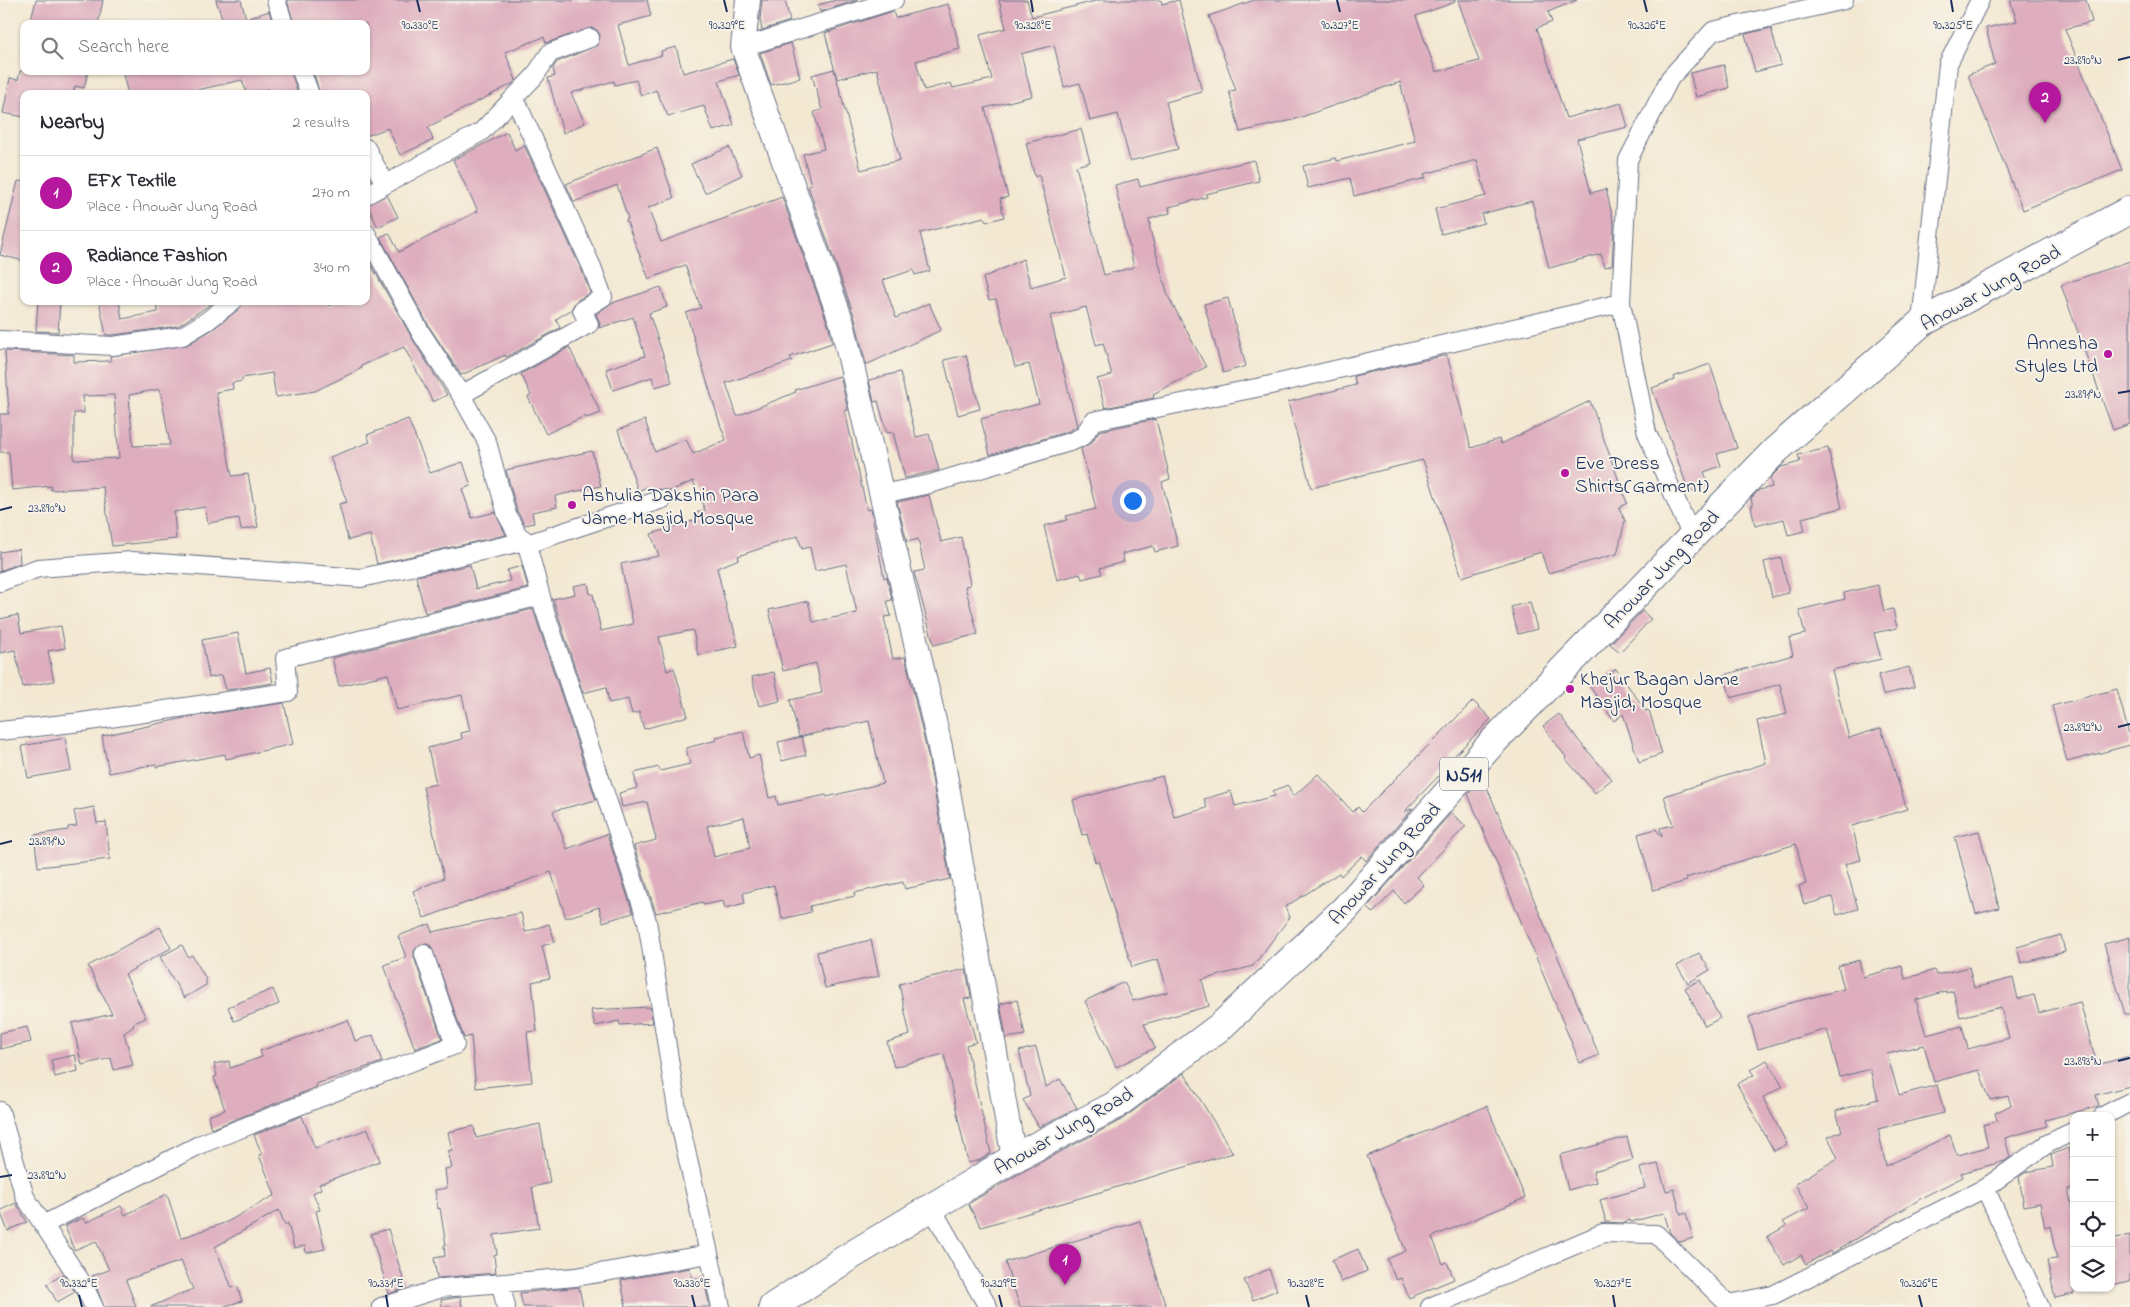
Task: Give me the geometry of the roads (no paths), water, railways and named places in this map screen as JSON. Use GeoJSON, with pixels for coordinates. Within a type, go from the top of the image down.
{"type":"FeatureCollection","features":[{"type":"Feature","properties":{"kind":"highway","name":"Anowar Jung Road"},"geometry":{"type":"LineString","coordinates":[[773,1307],[930,1207],[1014,1158],[1114,1106],[1221,1026],[1345,909],[1491,744],[1776,450],[1921,323],[2130,210]]}},
{"type":"Feature","properties":{"kind":"street"},"geometry":{"type":"LineString","coordinates":[[276,0],[283,20]]}},
{"type":"Feature","properties":{"kind":"street"},"geometry":{"type":"LineString","coordinates":[[748,0],[743,47],[842,323],[882,494],[940,747],[1014,1158]]}},
{"type":"Feature","properties":{"kind":"street"},"geometry":{"type":"LineString","coordinates":[[743,47],[894,0]]}},
{"type":"Feature","properties":{"kind":"street"},"geometry":{"type":"LineString","coordinates":[[1692,537],[1647,433],[1621,303],[1628,160],[1670,78],[1713,31],[1844,0]]}},
{"type":"Feature","properties":{"kind":"street"},"geometry":{"type":"LineString","coordinates":[[1921,323],[1948,64],[1980,0]]}},
{"type":"Feature","properties":{"kind":"street"},"geometry":{"type":"LineString","coordinates":[[370,192],[480,132],[534,77],[550,54],[590,38]]}},
{"type":"Feature","properties":{"kind":"street"},"geometry":{"type":"LineString","coordinates":[[303,75],[308,90]]}},
{"type":"Feature","properties":{"kind":"street"},"geometry":{"type":"LineString","coordinates":[[461,395],[589,324],[582,310],[603,297],[592,267],[514,97]]}},
{"type":"Feature","properties":{"kind":"street"},"geometry":{"type":"LineString","coordinates":[[370,156],[385,184]]}},
{"type":"Feature","properties":{"kind":"street"},"geometry":{"type":"LineString","coordinates":[[370,240],[421,333],[461,395],[487,442],[507,515],[518,535],[526,542],[541,596],[647,920],[678,1115],[721,1307]]}},
{"type":"Feature","properties":{"kind":"street"},"geometry":{"type":"LineString","coordinates":[[882,494],[930,484],[1073,441],[1083,436],[1093,421],[1266,386],[1621,303]]}},
{"type":"Feature","properties":{"kind":"street"},"geometry":{"type":"LineString","coordinates":[[0,340],[113,346],[182,336],[207,321],[228,305]]}},
{"type":"Feature","properties":{"kind":"street"},"geometry":{"type":"LineString","coordinates":[[0,582],[38,568],[132,561],[361,578],[526,542],[663,499]]}},
{"type":"Feature","properties":{"kind":"street"},"geometry":{"type":"LineString","coordinates":[[0,731],[82,722],[288,692],[285,658],[541,596]]}},
{"type":"Feature","properties":{"kind":"street"},"geometry":{"type":"LineString","coordinates":[[43,1225],[201,1144],[455,1045],[424,954]]}},
{"type":"Feature","properties":{"kind":"street"},"geometry":{"type":"LineString","coordinates":[[2111,1112],[2130,1102]]}},
{"type":"Feature","properties":{"kind":"street"},"geometry":{"type":"LineString","coordinates":[[0,1111],[25,1198],[84,1286],[94,1307]]}},
{"type":"Feature","properties":{"kind":"street"},"geometry":{"type":"LineString","coordinates":[[1430,1307],[1603,1233],[1656,1234],[1728,1304],[1773,1295],[1985,1188],[2047,1144],[2070,1132]]}},
{"type":"Feature","properties":{"kind":"street"},"geometry":{"type":"LineString","coordinates":[[1985,1188],[2040,1307]]}},
{"type":"Feature","properties":{"kind":"street"},"geometry":{"type":"LineString","coordinates":[[930,1207],[988,1307]]}},
{"type":"Feature","properties":{"kind":"street"},"geometry":{"type":"LineString","coordinates":[[381,1307],[442,1288],[576,1277],[709,1254]]}},
{"type":"Feature","properties":{"kind":"street"},"geometry":{"type":"LineString","coordinates":[[501,1284],[506,1307]]}},
{"type":"Feature","properties":{"kind":"place","name":"Radiance Fashion"},"geometry":{"type":"Point","coordinates":[2045,123]}},
{"type":"Feature","properties":{"kind":"place","name":"Annesha Styles Ltd"},"geometry":{"type":"Point","coordinates":[2108,354]}},
{"type":"Feature","properties":{"kind":"place","name":"Eve Dress Shirts(Garment)"},"geometry":{"type":"Point","coordinates":[1565,473]}},
{"type":"Feature","properties":{"kind":"place","name":"Ashulia Dakshin Para Jame Masjid, Mosque"},"geometry":{"type":"Point","coordinates":[572,505]}},
{"type":"Feature","properties":{"kind":"place","name":"Khejur Bagan Jame Masjid, Mosque"},"geometry":{"type":"Point","coordinates":[1570,689]}},
{"type":"Feature","properties":{"kind":"place","name":"EFX Textile"},"geometry":{"type":"Point","coordinates":[1065,1285]}}]}
